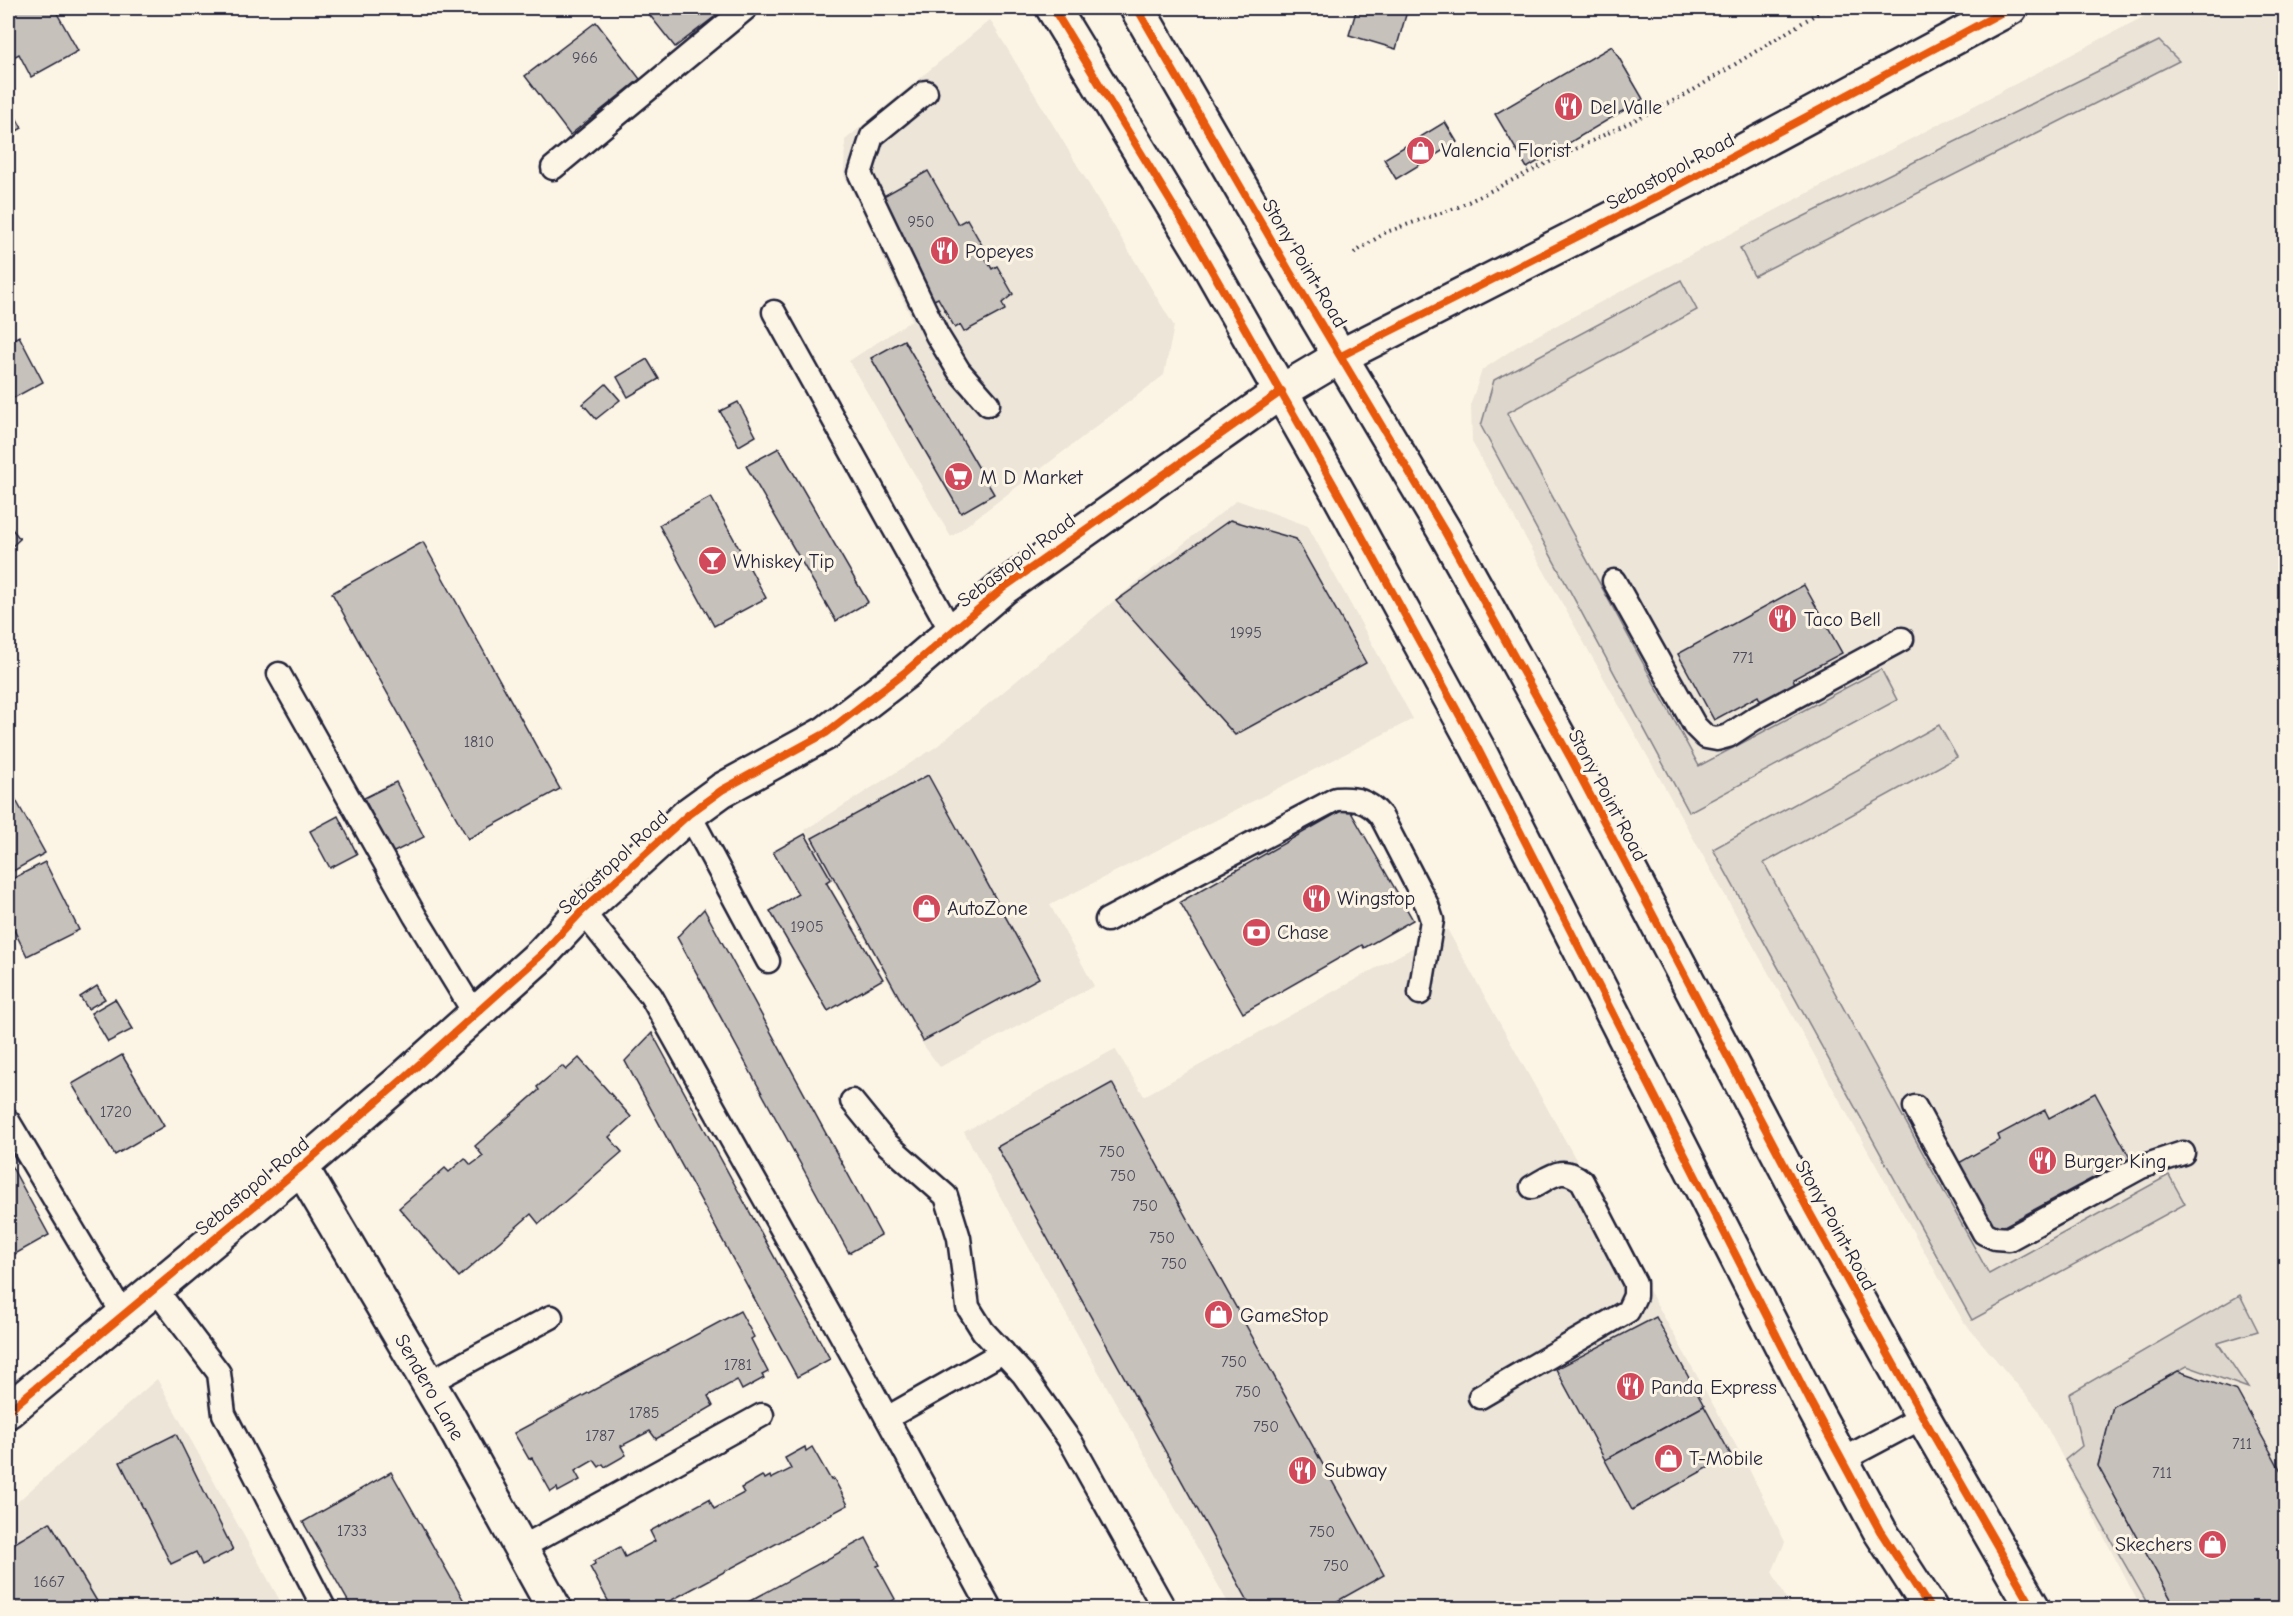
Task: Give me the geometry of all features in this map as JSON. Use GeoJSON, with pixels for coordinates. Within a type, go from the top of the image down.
{"type":"FeatureCollection","features":[{"type":"Feature","properties":{"kind":"main road"},"geometry":{"type":"LineString","coordinates":[[1053,8],[1203,255],[1282,391],[1478,749],[1800,1382],[1880,1531],[1929,1608]]}},
{"type":"Feature","properties":{"kind":"main road","name":"Stony Point Road"},"geometry":{"type":"LineString","coordinates":[[1137,8],[1428,501],[1570,757],[1807,1208],[1923,1417],[2033,1608]]}},
{"type":"Feature","properties":{"kind":"main road","name":"Sebastopol Road"},"geometry":{"type":"LineString","coordinates":[[8,1411],[154,1287],[301,1167],[541,955],[582,911],[689,814],[722,790],[826,733],[904,673],[1003,588],[1282,391],[1341,356],[1660,195],[2010,8]]}},
{"type":"Feature","properties":{"kind":"main road","name":"Sendero Lane"},"geometry":{"type":"LineString","coordinates":[[301,1167],[428,1383],[554,1608]]}},
{"type":"Feature","properties":{"kind":"lane"},"geometry":{"type":"LineString","coordinates":[[553,168],[746,8]]}},
{"type":"Feature","properties":{"kind":"lane"},"geometry":{"type":"LineString","coordinates":[[926,92],[872,136],[860,174],[937,335],[959,371],[988,404]]}},
{"type":"Feature","properties":{"kind":"lane"},"geometry":{"type":"LineString","coordinates":[[774,312],[951,631]]}},
{"type":"Feature","properties":{"kind":"lane"},"geometry":{"type":"LineString","coordinates":[[1614,581],[1695,726],[1706,737],[1717,740],[1902,639]]}},
{"type":"Feature","properties":{"kind":"lane"},"geometry":{"type":"LineString","coordinates":[[279,674],[415,916],[475,1014]]}},
{"type":"Feature","properties":{"kind":"lane"},"geometry":{"type":"LineString","coordinates":[[1107,920],[1336,799],[1353,798],[1372,805],[1381,816],[1427,905],[1432,920],[1420,993]]}},
{"type":"Feature","properties":{"kind":"lane"},"geometry":{"type":"LineString","coordinates":[[689,814],[768,961]]}},
{"type":"Feature","properties":{"kind":"lane"},"geometry":{"type":"LineString","coordinates":[[582,911],[651,996],[887,1418],[990,1608]]}},
{"type":"Feature","properties":{"kind":"lane"},"geometry":{"type":"LineString","coordinates":[[852,1101],[887,1144],[946,1196],[959,1238],[968,1307],[982,1331],[1023,1374],[1071,1442],[1164,1608]]}},
{"type":"Feature","properties":{"kind":"lane"},"geometry":{"type":"LineString","coordinates":[[1915,1107],[1984,1233],[1995,1238],[2009,1239],[2141,1167],[2183,1153]]}},
{"type":"Feature","properties":{"kind":"lane"},"geometry":{"type":"LineString","coordinates":[[8,1121],[123,1314]]}},
{"type":"Feature","properties":{"kind":"lane"},"geometry":{"type":"LineString","coordinates":[[1480,1397],[1628,1311],[1635,1296],[1635,1283],[1582,1181],[1572,1173],[1558,1173],[1532,1187]]}},
{"type":"Feature","properties":{"kind":"lane"},"geometry":{"type":"LineString","coordinates":[[154,1287],[219,1372],[224,1414],[324,1608]]}},
{"type":"Feature","properties":{"kind":"lane"},"geometry":{"type":"LineString","coordinates":[[428,1383],[551,1317]]}},
{"type":"Feature","properties":{"kind":"lane"},"geometry":{"type":"LineString","coordinates":[[887,1418],[1003,1352]]}},
{"type":"Feature","properties":{"kind":"lane"},"geometry":{"type":"LineString","coordinates":[[521,1548],[762,1415]]}},
{"type":"Feature","properties":{"kind":"lane"},"geometry":{"type":"LineString","coordinates":[[1842,1460],[1923,1417]]}},
{"type":"Feature","properties":{"kind":"path"},"geometry":{"type":"LineString","coordinates":[[1354,253],[1386,232],[1458,207],[1686,94],[1826,8]]}},
{"type":"Feature","properties":{"kind":"shaded area"},"geometry":{"type":"Polygon","coordinates":[[[2160,8],[2285,8],[2285,1608],[2141,1608],[2037,1408],[1963,1321],[1472,442],[1471,403],[1482,370],[1521,344],[2160,8]]]}},
{"type":"Feature","properties":{"kind":"shaded area"},"geometry":{"type":"Polygon","coordinates":[[[990,20],[1174,326],[1164,375],[951,537],[849,361],[912,320],[844,176],[845,140],[990,20]]]}},
{"type":"Feature","properties":{"kind":"shaded area"},"geometry":{"type":"Polygon","coordinates":[[[2159,41],[2179,61],[1754,276],[1740,248],[2159,41]]]}},
{"type":"Feature","properties":{"kind":"shaded area"},"geometry":{"type":"Polygon","coordinates":[[[1681,280],[1697,310],[1507,413],[1699,766],[1881,669],[1897,700],[1689,812],[1481,426],[1494,380],[1681,280]]]}},
{"type":"Feature","properties":{"kind":"shaded area"},"geometry":{"type":"Polygon","coordinates":[[[1237,500],[1308,526],[1413,719],[1050,905],[1094,986],[940,1067],[924,1046],[805,830],[936,747],[1237,500]]]}},
{"type":"Feature","properties":{"kind":"shaded area"},"geometry":{"type":"Polygon","coordinates":[[[1939,725],[1957,757],[1764,863],[1989,1274],[2169,1175],[2185,1204],[1972,1320],[1713,849],[1939,725]]]}},
{"type":"Feature","properties":{"kind":"shaded area"},"geometry":{"type":"Polygon","coordinates":[[[1447,929],[1749,1469],[1785,1542],[1772,1572],[1791,1608],[1231,1608],[964,1132],[1115,1049],[1144,1096],[1447,929]]]}},
{"type":"Feature","properties":{"kind":"shaded area"},"geometry":{"type":"Polygon","coordinates":[[[2240,1295],[2258,1331],[2218,1343],[2248,1388],[2187,1366],[2114,1406],[2098,1465],[2176,1608],[2150,1608],[2065,1460],[2082,1446],[2069,1394],[2240,1295]]]}},
{"type":"Feature","properties":{"kind":"shaded area"},"geometry":{"type":"Polygon","coordinates":[[[157,1379],[284,1608],[8,1608],[8,1510],[157,1379]]]}},
{"type":"Feature","properties":{"kind":"building"},"geometry":{"type":"Polygon","coordinates":[[[8,8],[54,8],[78,51],[31,77],[19,54],[8,60],[8,8]]]}},
{"type":"Feature","properties":{"kind":"building"},"geometry":{"type":"Polygon","coordinates":[[[644,8],[726,8],[675,47],[644,8]]]}},
{"type":"Feature","properties":{"kind":"building"},"geometry":{"type":"Polygon","coordinates":[[[1357,8],[1408,8],[1396,49],[1349,35],[1357,8]]]}},
{"type":"Feature","properties":{"kind":"building"},"geometry":{"type":"Polygon","coordinates":[[[596,22],[640,79],[570,135],[525,76],[596,22]]]}},
{"type":"Feature","properties":{"kind":"building","name":"Del Valle"},"geometry":{"type":"Polygon","coordinates":[[[1612,46],[1643,99],[1527,168],[1495,114],[1612,46]]]}},
{"type":"Feature","properties":{"kind":"building"},"geometry":{"type":"Polygon","coordinates":[[[8,104],[22,128],[8,136],[8,104]]]}},
{"type":"Feature","properties":{"kind":"building","name":"Valencia Florist"},"geometry":{"type":"Polygon","coordinates":[[[1445,122],[1457,142],[1396,179],[1384,159],[1445,122]]]}},
{"type":"Feature","properties":{"kind":"building","name":"Popeyes"},"geometry":{"type":"Polygon","coordinates":[[[928,171],[958,224],[967,219],[992,269],[997,266],[1013,294],[1002,303],[1005,310],[964,332],[960,325],[955,328],[938,298],[930,302],[880,198],[928,171]]]}},
{"type":"Feature","properties":{"kind":"building"},"geometry":{"type":"Polygon","coordinates":[[[19,336],[43,382],[8,401],[8,342],[19,336]]]}},
{"type":"Feature","properties":{"kind":"building"},"geometry":{"type":"Polygon","coordinates":[[[904,340],[994,494],[961,513],[871,358],[904,340]]]}},
{"type":"Feature","properties":{"kind":"building"},"geometry":{"type":"Polygon","coordinates":[[[647,359],[659,379],[628,397],[617,377],[647,359]]]}},
{"type":"Feature","properties":{"kind":"building"},"geometry":{"type":"Polygon","coordinates":[[[606,384],[620,400],[596,419],[583,404],[606,384]]]}},
{"type":"Feature","properties":{"kind":"building"},"geometry":{"type":"Polygon","coordinates":[[[738,402],[756,436],[739,446],[720,411],[738,402]]]}},
{"type":"Feature","properties":{"kind":"building"},"geometry":{"type":"Polygon","coordinates":[[[779,448],[868,602],[836,621],[746,466],[779,448]]]}},
{"type":"Feature","properties":{"kind":"building","name":"Whiskey Tip"},"geometry":{"type":"Polygon","coordinates":[[[711,497],[766,598],[714,626],[659,525],[711,497]]]}},
{"type":"Feature","properties":{"kind":"building"},"geometry":{"type":"Polygon","coordinates":[[[1230,520],[1296,539],[1366,663],[1235,735],[1116,601],[1230,520]]]}},
{"type":"Feature","properties":{"kind":"building"},"geometry":{"type":"Polygon","coordinates":[[[8,524],[20,539],[8,550],[8,524]]]}},
{"type":"Feature","properties":{"kind":"building"},"geometry":{"type":"Polygon","coordinates":[[[423,542],[560,789],[468,839],[332,593],[423,542]]]}},
{"type":"Feature","properties":{"kind":"building","name":"Taco Bell"},"geometry":{"type":"Polygon","coordinates":[[[1804,585],[1842,653],[1793,679],[1795,683],[1761,702],[1758,696],[1714,720],[1678,654],[1804,585]]]}},
{"type":"Feature","properties":{"kind":"building","name":"AutoZone"},"geometry":{"type":"Polygon","coordinates":[[[928,775],[1039,978],[923,1041],[812,838],[928,775]]]}},
{"type":"Feature","properties":{"kind":"building"},"geometry":{"type":"Polygon","coordinates":[[[396,782],[424,837],[392,853],[364,798],[396,782]]]}},
{"type":"Feature","properties":{"kind":"building"},"geometry":{"type":"Polygon","coordinates":[[[12,793],[45,853],[8,874],[8,795],[12,793]]]}},
{"type":"Feature","properties":{"kind":"building"},"geometry":{"type":"Polygon","coordinates":[[[1348,807],[1413,920],[1364,948],[1362,945],[1243,1013],[1180,902],[1348,807]]]}},
{"type":"Feature","properties":{"kind":"building"},"geometry":{"type":"Polygon","coordinates":[[[338,816],[357,854],[330,868],[310,831],[338,816]]]}},
{"type":"Feature","properties":{"kind":"building"},"geometry":{"type":"Polygon","coordinates":[[[805,834],[831,879],[826,882],[883,979],[828,1011],[770,911],[798,894],[773,852],[805,834]]]}},
{"type":"Feature","properties":{"kind":"building"},"geometry":{"type":"Polygon","coordinates":[[[45,862],[79,930],[27,956],[8,918],[8,881],[45,862]]]}},
{"type":"Feature","properties":{"kind":"building"},"geometry":{"type":"Polygon","coordinates":[[[704,909],[881,1235],[849,1253],[677,937],[704,909]]]}},
{"type":"Feature","properties":{"kind":"building"},"geometry":{"type":"Polygon","coordinates":[[[97,986],[105,999],[88,1009],[80,997],[97,986]]]}},
{"type":"Feature","properties":{"kind":"building"},"geometry":{"type":"Polygon","coordinates":[[[115,999],[133,1029],[108,1042],[91,1013],[115,999]]]}},
{"type":"Feature","properties":{"kind":"building"},"geometry":{"type":"Polygon","coordinates":[[[652,1033],[830,1359],[797,1377],[625,1061],[652,1033]]]}},
{"type":"Feature","properties":{"kind":"building"},"geometry":{"type":"Polygon","coordinates":[[[122,1055],[164,1126],[115,1155],[72,1084],[122,1055]]]}},
{"type":"Feature","properties":{"kind":"building"},"geometry":{"type":"Polygon","coordinates":[[[579,1058],[631,1117],[609,1137],[622,1152],[539,1224],[531,1214],[459,1277],[399,1208],[445,1168],[449,1172],[465,1158],[471,1165],[483,1156],[475,1146],[539,1090],[537,1087],[562,1066],[566,1070],[579,1058]]]}},
{"type":"Feature","properties":{"kind":"building"},"geometry":{"type":"Polygon","coordinates":[[[1112,1083],[1384,1575],[1325,1608],[1252,1608],[997,1147],[1112,1083]]]}},
{"type":"Feature","properties":{"kind":"building","name":"Burger King"},"geometry":{"type":"Polygon","coordinates":[[[2095,1093],[2130,1158],[1993,1232],[1957,1164],[2000,1140],[1998,1135],[2045,1110],[2049,1118],[2095,1093]]]}},
{"type":"Feature","properties":{"kind":"building"},"geometry":{"type":"Polygon","coordinates":[[[8,1160],[49,1235],[8,1258],[8,1160]]]}},
{"type":"Feature","properties":{"kind":"building"},"geometry":{"type":"Polygon","coordinates":[[[740,1311],[754,1337],[751,1339],[768,1372],[762,1375],[764,1378],[742,1390],[737,1380],[708,1396],[713,1406],[656,1439],[650,1431],[621,1446],[626,1455],[605,1467],[603,1464],[599,1467],[594,1460],[575,1471],[580,1480],[558,1492],[557,1488],[551,1492],[532,1458],[529,1459],[514,1433],[740,1311]]]}},
{"type":"Feature","properties":{"kind":"building","name":"Panda Express"},"geometry":{"type":"Polygon","coordinates":[[[1656,1317],[1704,1406],[1605,1460],[1556,1369],[1656,1317]]]}},
{"type":"Feature","properties":{"kind":"building","name":"Skechers"},"geometry":{"type":"Polygon","coordinates":[[[2178,1371],[2237,1391],[2286,1480],[2286,1608],[2176,1608],[2098,1466],[2113,1406],[2178,1371]]]}},
{"type":"Feature","properties":{"kind":"building","name":"T-Mobile"},"geometry":{"type":"Polygon","coordinates":[[[1704,1406],[1731,1455],[1632,1510],[1605,1460],[1704,1406]]]}},
{"type":"Feature","properties":{"kind":"building"},"geometry":{"type":"Polygon","coordinates":[[[176,1434],[233,1550],[202,1565],[196,1552],[171,1564],[120,1462],[176,1434]]]}},
{"type":"Feature","properties":{"kind":"building"},"geometry":{"type":"Polygon","coordinates":[[[805,1447],[806,1451],[812,1447],[831,1480],[834,1479],[848,1505],[657,1608],[612,1608],[590,1567],[595,1564],[594,1561],[620,1547],[625,1557],[655,1541],[650,1531],[709,1499],[714,1509],[744,1493],[741,1488],[762,1476],[765,1479],[770,1476],[771,1479],[791,1469],[785,1458],[805,1447]]]}},
{"type":"Feature","properties":{"kind":"building"},"geometry":{"type":"Polygon","coordinates":[[[391,1472],[468,1608],[352,1608],[303,1522],[391,1472]]]}},
{"type":"Feature","properties":{"kind":"building"},"geometry":{"type":"Polygon","coordinates":[[[50,1522],[101,1608],[8,1608],[8,1547],[50,1522]]]}},
{"type":"Feature","properties":{"kind":"building"},"geometry":{"type":"Polygon","coordinates":[[[866,1538],[880,1565],[877,1566],[895,1599],[889,1603],[891,1605],[885,1608],[737,1608],[866,1538]]]}},
{"type":"Feature","properties":{"kind":"cycle path"},"geometry":{"type":"LineString","coordinates":[[1053,8],[1203,255],[1340,496],[1478,749],[1811,1403],[1880,1531],[1930,1608]]}},
{"type":"Feature","properties":{"kind":"cycle path"},"geometry":{"type":"LineString","coordinates":[[1137,8],[1291,274],[1445,532],[1570,757],[1807,1208],[1923,1417],[2033,1608]]}},
{"type":"Feature","properties":{"kind":"cycle path"},"geometry":{"type":"LineString","coordinates":[[1341,356],[1660,195],[2010,8]]}},
{"type":"Feature","properties":{"kind":"cycle path"},"geometry":{"type":"LineString","coordinates":[[8,1411],[403,1079],[541,955],[582,911],[689,814],[722,790],[826,733],[904,673],[1003,588],[1282,391]]}},
{"type":"Feature","properties":{"kind":"place","name":"Del Valle"},"geometry":{"type":"Point","coordinates":[1569,107]}},
{"type":"Feature","properties":{"kind":"place","name":"Valencia Florist"},"geometry":{"type":"Point","coordinates":[1420,150]}},
{"type":"Feature","properties":{"kind":"place","name":"Popeyes"},"geometry":{"type":"Point","coordinates":[944,251]}},
{"type":"Feature","properties":{"kind":"place","name":"M D Market"},"geometry":{"type":"Point","coordinates":[959,477]}},
{"type":"Feature","properties":{"kind":"place","name":"Whiskey Tip"},"geometry":{"type":"Point","coordinates":[712,561]}},
{"type":"Feature","properties":{"kind":"place","name":"Taco Bell"},"geometry":{"type":"Point","coordinates":[1783,619]}},
{"type":"Feature","properties":{"kind":"place","name":"Wingstop"},"geometry":{"type":"Point","coordinates":[1316,898]}},
{"type":"Feature","properties":{"kind":"place","name":"AutoZone"},"geometry":{"type":"Point","coordinates":[926,908]}},
{"type":"Feature","properties":{"kind":"place","name":"Chase"},"geometry":{"type":"Point","coordinates":[1256,932]}},
{"type":"Feature","properties":{"kind":"place","name":"Burger King"},"geometry":{"type":"Point","coordinates":[2043,1161]}},
{"type":"Feature","properties":{"kind":"place","name":"GameStop"},"geometry":{"type":"Point","coordinates":[1219,1315]}},
{"type":"Feature","properties":{"kind":"place","name":"Panda Express"},"geometry":{"type":"Point","coordinates":[1630,1387]}},
{"type":"Feature","properties":{"kind":"place","name":"T-Mobile"},"geometry":{"type":"Point","coordinates":[1668,1458]}},
{"type":"Feature","properties":{"kind":"place","name":"Subway"},"geometry":{"type":"Point","coordinates":[1303,1470]}},
{"type":"Feature","properties":{"kind":"place","name":"Skechers"},"geometry":{"type":"Point","coordinates":[2213,1544]}}]}
